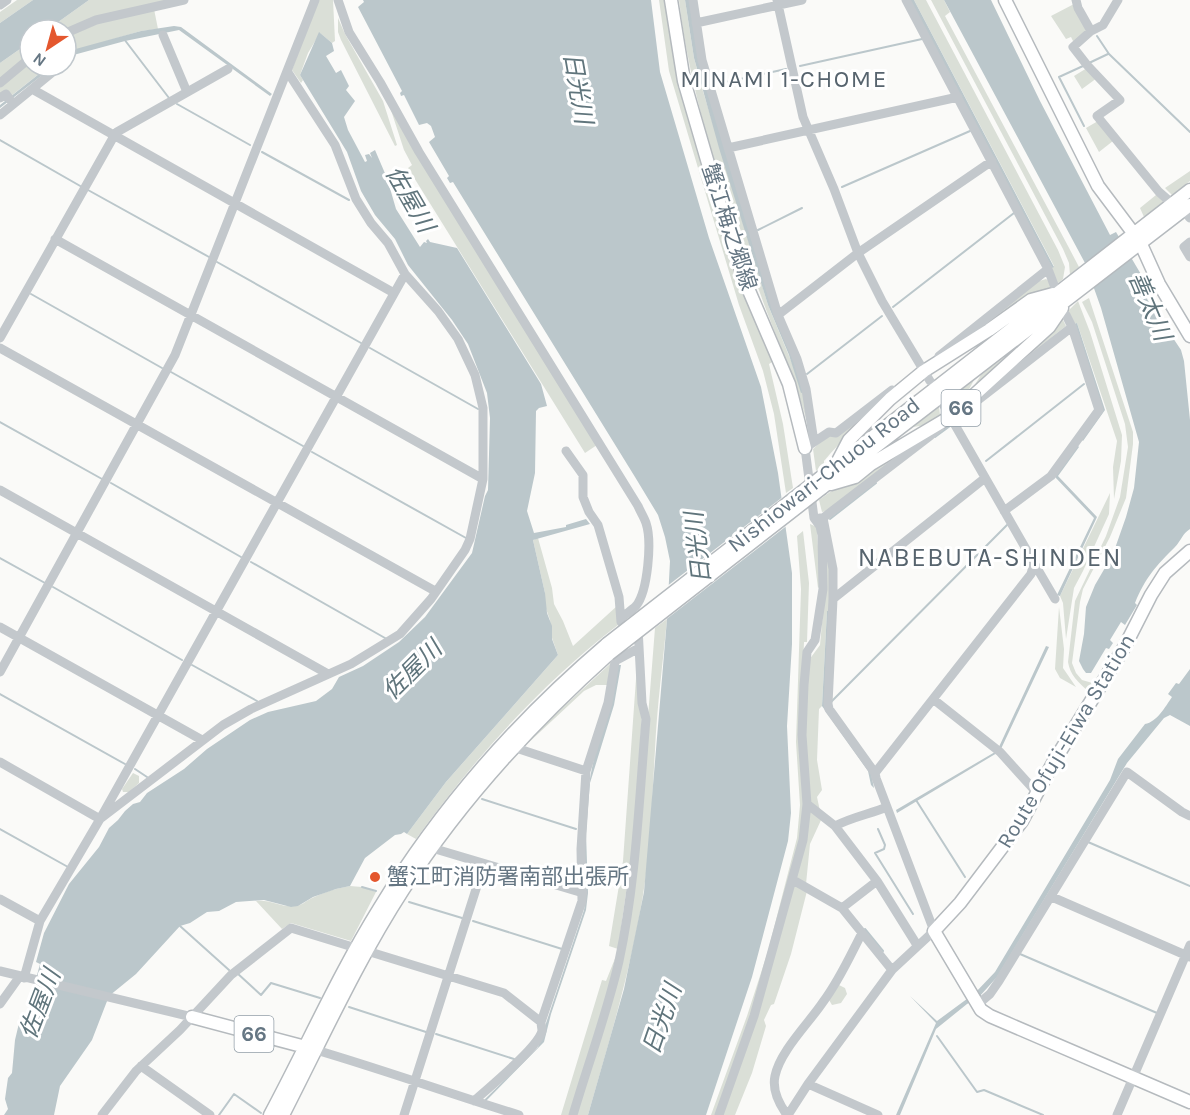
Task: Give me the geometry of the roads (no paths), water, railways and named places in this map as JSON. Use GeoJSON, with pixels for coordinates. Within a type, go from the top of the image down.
{"type":"FeatureCollection","features":[{"type":"Feature","properties":{"kind":"main road","name":"蟹江梅之郷線"},"geometry":{"type":"LineString","coordinates":[[671,0],[684,81],[726,225],[744,279],[789,384],[810,445]]}},
{"type":"Feature","properties":{"kind":"main road"},"geometry":{"type":"LineString","coordinates":[[1005,0],[1098,186],[1190,336]]}},
{"type":"Feature","properties":{"kind":"main road","name":"Nishiowari-Chuou Road"},"geometry":{"type":"LineString","coordinates":[[823,483],[834,467],[1061,291],[1079,283],[1133,242],[1190,190]]}},
{"type":"Feature","properties":{"kind":"main road","name":"Nishiowari-Chuou Road"},"geometry":{"type":"LineString","coordinates":[[1133,242],[1190,213]]}},
{"type":"Feature","properties":{"kind":"main road","name":"Nishiowari-Chuou Road"},"geometry":{"type":"LineString","coordinates":[[361,949],[471,796],[513,747],[572,687],[611,653],[1061,291]]}},
{"type":"Feature","properties":{"kind":"main road","name":"66"},"geometry":{"type":"LineString","coordinates":[[834,467],[849,441],[890,399],[1031,300],[1061,291]]}},
{"type":"Feature","properties":{"kind":"main road","name":"66"},"geometry":{"type":"LineString","coordinates":[[823,483],[836,484],[855,477],[872,464],[950,417],[1049,327],[1061,291]]}},
{"type":"Feature","properties":{"kind":"main road","name":"Route Ofuji-Eiwa Station"},"geometry":{"type":"LineString","coordinates":[[934,931],[960,903],[1022,822],[1090,700],[1125,646],[1151,595],[1165,573],[1190,551]]}},
{"type":"Feature","properties":{"kind":"main road","name":"Nishiowari-Chuou Road"},"geometry":{"type":"LineString","coordinates":[[283,1115],[311,1049],[396,881],[451,803],[518,726],[565,680],[611,653]]}},
{"type":"Feature","properties":{"kind":"main road"},"geometry":{"type":"LineString","coordinates":[[934,931],[974,1000],[990,1016],[1190,1102]]}},
{"type":"Feature","properties":{"kind":"main road","name":"66"},"geometry":{"type":"LineString","coordinates":[[192,1017],[311,1049]]}},
{"type":"Feature","properties":{"kind":"main road","name":"Nishiowari-Chuou Road"},"geometry":{"type":"LineString","coordinates":[[270,1115],[311,1049]]}},
{"type":"Feature","properties":{"kind":"street"},"geometry":{"type":"LineString","coordinates":[[0,5],[8,0]]}},
{"type":"Feature","properties":{"kind":"street"},"geometry":{"type":"LineString","coordinates":[[78,28],[96,20],[184,0]]}},
{"type":"Feature","properties":{"kind":"street"},"geometry":{"type":"LineString","coordinates":[[0,672],[175,355],[315,0]]}},
{"type":"Feature","properties":{"kind":"street"},"geometry":{"type":"LineString","coordinates":[[338,0],[349,32],[419,152],[647,524],[648,574],[637,605],[642,703],[646,719],[626,920],[608,1000],[573,1115]]}},
{"type":"Feature","properties":{"kind":"street"},"geometry":{"type":"LineString","coordinates":[[693,0],[702,60],[778,315],[797,359],[806,388],[810,445],[822,535],[823,589],[815,640],[807,652],[802,735],[807,804],[803,840],[754,1016],[719,1115]]}},
{"type":"Feature","properties":{"kind":"street"},"geometry":{"type":"LineString","coordinates":[[696,23],[777,3],[802,0]]}},
{"type":"Feature","properties":{"kind":"street"},"geometry":{"type":"LineString","coordinates":[[906,0],[1061,291]]}},
{"type":"Feature","properties":{"kind":"street"},"geometry":{"type":"LineString","coordinates":[[1076,0],[1091,31]]}},
{"type":"Feature","properties":{"kind":"street"},"geometry":{"type":"LineString","coordinates":[[1118,0],[1103,25],[1091,31],[1073,46],[1087,65],[1120,100],[1097,116],[1167,199]]}},
{"type":"Feature","properties":{"kind":"street"},"geometry":{"type":"LineString","coordinates":[[777,3],[802,117],[858,253],[882,301],[925,374]]}},
{"type":"Feature","properties":{"kind":"street"},"geometry":{"type":"LineString","coordinates":[[163,35],[187,92]]}},
{"type":"Feature","properties":{"kind":"street"},"geometry":{"type":"LineString","coordinates":[[0,83],[18,68]]}},
{"type":"Feature","properties":{"kind":"street"},"geometry":{"type":"LineString","coordinates":[[0,338],[117,132],[228,69]]}},
{"type":"Feature","properties":{"kind":"street"},"geometry":{"type":"LineString","coordinates":[[100,819],[202,740],[251,709],[351,664],[400,634],[431,599],[465,550],[470,539],[483,479],[483,408],[475,375],[458,339],[438,310],[405,274],[388,243],[371,223],[356,199],[335,145],[287,71]]}},
{"type":"Feature","properties":{"kind":"street"},"geometry":{"type":"LineString","coordinates":[[0,115],[8,100],[32,89],[45,78]]}},
{"type":"Feature","properties":{"kind":"street"},"geometry":{"type":"LineString","coordinates":[[32,89],[394,293]]}},
{"type":"Feature","properties":{"kind":"street"},"geometry":{"type":"LineString","coordinates":[[728,148],[958,97]]}},
{"type":"Feature","properties":{"kind":"street"},"geometry":{"type":"LineString","coordinates":[[778,315],[858,253],[992,161]]}},
{"type":"Feature","properties":{"kind":"street"},"geometry":{"type":"LineString","coordinates":[[55,239],[483,479]]}},
{"type":"Feature","properties":{"kind":"street"},"geometry":{"type":"LineString","coordinates":[[1190,242],[1184,247],[1190,256]]}},
{"type":"Feature","properties":{"kind":"street"},"geometry":{"type":"LineString","coordinates":[[810,445],[829,432],[836,433],[906,379],[925,374],[1048,269]]}},
{"type":"Feature","properties":{"kind":"street"},"geometry":{"type":"LineString","coordinates":[[0,1004],[22,977],[40,921],[100,819],[405,274]]}},
{"type":"Feature","properties":{"kind":"street"},"geometry":{"type":"LineString","coordinates":[[1004,511],[1051,476],[1099,410],[1066,315]]}},
{"type":"Feature","properties":{"kind":"street"},"geometry":{"type":"LineString","coordinates":[[962,407],[974,404],[1072,327]]}},
{"type":"Feature","properties":{"kind":"street"},"geometry":{"type":"LineString","coordinates":[[0,348],[435,591]]}},
{"type":"Feature","properties":{"kind":"street"},"geometry":{"type":"LineString","coordinates":[[943,404],[1055,599]]}},
{"type":"Feature","properties":{"kind":"street"},"geometry":{"type":"LineString","coordinates":[[819,518],[930,436],[950,417]]}},
{"type":"Feature","properties":{"kind":"street"},"geometry":{"type":"LineString","coordinates":[[474,1101],[537,1041],[542,1032],[542,1022],[583,893],[581,849],[586,771],[608,703],[611,653],[621,618],[619,597],[598,525],[583,497],[583,475],[566,451]]}},
{"type":"Feature","properties":{"kind":"street"},"geometry":{"type":"LineString","coordinates":[[833,599],[985,478]]}},
{"type":"Feature","properties":{"kind":"street"},"geometry":{"type":"LineString","coordinates":[[0,490],[328,674]]}},
{"type":"Feature","properties":{"kind":"street"},"geometry":{"type":"LineString","coordinates":[[819,518],[833,569],[829,709],[875,773],[934,931],[892,970],[808,1084],[788,1115],[778,1103],[774,1084],[776,1073],[793,1043],[835,985],[862,933]]}},
{"type":"Feature","properties":{"kind":"street"},"geometry":{"type":"LineString","coordinates":[[875,773],[1031,574],[1034,563]]}},
{"type":"Feature","properties":{"kind":"street"},"geometry":{"type":"LineString","coordinates":[[621,618],[637,605]]}},
{"type":"Feature","properties":{"kind":"street"},"geometry":{"type":"LineString","coordinates":[[0,627],[202,740]]}},
{"type":"Feature","properties":{"kind":"street"},"geometry":{"type":"LineString","coordinates":[[611,653],[639,648]]}},
{"type":"Feature","properties":{"kind":"street"},"geometry":{"type":"LineString","coordinates":[[933,699],[1000,752],[1037,793]]}},
{"type":"Feature","properties":{"kind":"street"},"geometry":{"type":"LineString","coordinates":[[513,747],[586,771]]}},
{"type":"Feature","properties":{"kind":"street"},"geometry":{"type":"LineString","coordinates":[[0,762],[100,819]]}},
{"type":"Feature","properties":{"kind":"street"},"geometry":{"type":"LineString","coordinates":[[974,1000],[990,994],[999,981],[1127,772],[1190,816]]}},
{"type":"Feature","properties":{"kind":"street"},"geometry":{"type":"LineString","coordinates":[[807,804],[835,826],[877,881],[917,945]]}},
{"type":"Feature","properties":{"kind":"street"},"geometry":{"type":"LineString","coordinates":[[835,826],[848,819],[868,815],[887,807]]}},
{"type":"Feature","properties":{"kind":"street"},"geometry":{"type":"LineString","coordinates":[[432,848],[583,893]]}},
{"type":"Feature","properties":{"kind":"street"},"geometry":{"type":"LineString","coordinates":[[405,1115],[484,864]]}},
{"type":"Feature","properties":{"kind":"street"},"geometry":{"type":"LineString","coordinates":[[793,880],[843,908],[892,970]]}},
{"type":"Feature","properties":{"kind":"street"},"geometry":{"type":"LineString","coordinates":[[843,908],[877,881]]}},
{"type":"Feature","properties":{"kind":"street"},"geometry":{"type":"LineString","coordinates":[[1052,897],[1188,956]]}},
{"type":"Feature","properties":{"kind":"street"},"geometry":{"type":"LineString","coordinates":[[0,899],[40,921]]}},
{"type":"Feature","properties":{"kind":"street"},"geometry":{"type":"LineString","coordinates":[[102,1115],[141,1066],[192,1017],[231,975],[291,927],[504,993],[542,1022]]}},
{"type":"Feature","properties":{"kind":"street"},"geometry":{"type":"LineString","coordinates":[[1117,1115],[1188,956],[1190,945]]}},
{"type":"Feature","properties":{"kind":"street"},"geometry":{"type":"LineString","coordinates":[[0,971],[192,1017]]}},
{"type":"Feature","properties":{"kind":"street"},"geometry":{"type":"LineString","coordinates":[[311,1049],[385,1070],[519,1115]]}},
{"type":"Feature","properties":{"kind":"street"},"geometry":{"type":"LineString","coordinates":[[141,1066],[210,1115]]}},
{"type":"Feature","properties":{"kind":"street"},"geometry":{"type":"LineString","coordinates":[[808,1084],[862,1112],[878,1115]]}},
{"type":"Feature","properties":{"kind":"water"},"geometry":{"type":"Polygon","coordinates":[[[33,0],[89,0],[64,18],[18,18],[18,50],[0,63],[0,23],[33,0]]]}},
{"type":"Feature","properties":{"kind":"water","name":"日光川"},"geometry":{"type":"Polygon","coordinates":[[[363,0],[651,0],[660,72],[709,238],[761,387],[778,473],[792,573],[792,644],[787,726],[791,813],[788,841],[752,977],[706,1115],[588,1115],[624,989],[644,892],[667,619],[670,561],[665,537],[658,515],[635,477],[453,182],[450,183],[447,178],[449,176],[429,142],[435,137],[431,126],[427,123],[419,125],[404,95],[401,96],[402,91],[358,7],[364,2],[363,0]]]}},
{"type":"Feature","properties":{"kind":"water"},"geometry":{"type":"Polygon","coordinates":[[[685,0],[690,0],[698,58],[804,392],[801,393],[789,355],[768,305],[719,148],[694,58],[685,0]]]}},
{"type":"Feature","properties":{"kind":"water"},"geometry":{"type":"Polygon","coordinates":[[[909,0],[914,0],[1054,267],[1052,268],[909,0]]]}},
{"type":"Feature","properties":{"kind":"water","name":"善太川"},"geometry":{"type":"Polygon","coordinates":[[[944,0],[991,0],[1040,101],[1110,235],[1116,232],[1142,276],[1135,281],[1181,350],[1184,361],[1190,420],[1190,529],[1147,579],[1135,603],[1137,605],[1125,625],[1121,622],[1110,640],[1113,643],[1109,649],[1106,648],[1091,673],[1086,673],[1079,661],[1086,607],[1095,585],[1113,554],[1126,517],[1134,488],[1139,442],[1101,308],[1085,263],[944,0]]]}},
{"type":"Feature","properties":{"kind":"water"},"geometry":{"type":"Polygon","coordinates":[[[181,27],[272,94],[270,96],[179,30],[78,54],[78,48],[141,31],[181,27]]]}},
{"type":"Feature","properties":{"kind":"water","name":"佐屋川"},"geometry":{"type":"Polygon","coordinates":[[[319,32],[332,43],[334,51],[326,56],[336,73],[341,70],[349,86],[346,90],[355,101],[344,117],[348,130],[365,162],[367,161],[365,155],[369,154],[372,158],[370,153],[375,150],[387,178],[396,209],[420,247],[424,242],[427,243],[428,239],[430,242],[457,248],[541,384],[547,406],[536,411],[535,473],[527,511],[534,533],[566,527],[566,525],[586,519],[590,524],[533,540],[545,593],[547,613],[552,626],[552,639],[558,655],[446,782],[407,834],[404,832],[395,835],[365,858],[350,886],[313,897],[298,906],[291,907],[264,900],[236,902],[219,911],[207,912],[190,923],[180,926],[136,974],[109,996],[92,1040],[60,1086],[54,1115],[4,1115],[8,1109],[5,1099],[8,1078],[12,1073],[15,1040],[20,1019],[25,1020],[40,964],[36,962],[44,933],[69,884],[99,847],[109,828],[133,804],[140,802],[147,793],[184,769],[207,749],[250,720],[268,712],[316,701],[332,689],[339,677],[363,666],[399,642],[425,617],[472,553],[488,490],[490,418],[487,393],[468,344],[408,265],[395,239],[375,215],[361,191],[347,152],[300,75],[319,32]]]}},
{"type":"Feature","properties":{"kind":"water"},"geometry":{"type":"Polygon","coordinates":[[[34,78],[39,78],[0,108],[0,105],[34,78]]]}},
{"type":"Feature","properties":{"kind":"water"},"geometry":{"type":"Polygon","coordinates":[[[1077,323],[1105,410],[1083,441],[1081,439],[1102,410],[1074,324],[1077,323]]]}},
{"type":"Feature","properties":{"kind":"water"},"geometry":{"type":"Polygon","coordinates":[[[1077,445],[1079,447],[1058,476],[1097,517],[1060,596],[1057,595],[1094,518],[1055,477],[1077,445]]]}},
{"type":"Feature","properties":{"kind":"water"},"geometry":{"type":"Polygon","coordinates":[[[827,611],[829,611],[825,704],[871,773],[874,788],[871,785],[868,771],[822,706],[827,611]]]}},
{"type":"Feature","properties":{"kind":"water"},"geometry":{"type":"Polygon","coordinates":[[[1046,646],[1049,647],[1000,751],[998,749],[1046,646]]]}},
{"type":"Feature","properties":{"kind":"water"},"geometry":{"type":"Polygon","coordinates":[[[618,665],[621,665],[614,705],[590,783],[586,833],[588,893],[586,910],[551,1014],[544,1042],[486,1101],[484,1100],[538,1047],[584,910],[585,810],[596,747],[618,665]]]}},
{"type":"Feature","properties":{"kind":"water"},"geometry":{"type":"Polygon","coordinates":[[[1190,669],[1190,726],[1170,715],[1164,718],[1127,763],[997,977],[979,997],[936,1029],[900,1115],[896,1115],[936,1023],[910,996],[937,1021],[975,993],[995,972],[1110,780],[1118,759],[1145,724],[1160,714],[1172,697],[1168,694],[1190,669]]]}},
{"type":"Feature","properties":{"kind":"water"},"geometry":{"type":"Polygon","coordinates":[[[995,752],[997,753],[897,813],[896,810],[995,752]]]}},
{"type":"Feature","properties":{"kind":"waterway"},"geometry":{"type":"LineString","coordinates":[[1097,36],[1109,54],[1190,132]]}},
{"type":"Feature","properties":{"kind":"waterway"},"geometry":{"type":"LineString","coordinates":[[124,39],[169,98]]}},
{"type":"Feature","properties":{"kind":"waterway"},"geometry":{"type":"LineString","coordinates":[[800,66],[922,39]]}},
{"type":"Feature","properties":{"kind":"waterway"},"geometry":{"type":"LineString","coordinates":[[1089,63],[1108,54]]}},
{"type":"Feature","properties":{"kind":"waterway"},"geometry":{"type":"LineString","coordinates":[[1083,66],[1059,77],[1084,126]]}},
{"type":"Feature","properties":{"kind":"waterway"},"geometry":{"type":"LineString","coordinates":[[713,85],[786,69]]}},
{"type":"Feature","properties":{"kind":"waterway"},"geometry":{"type":"LineString","coordinates":[[177,104],[250,145]]}},
{"type":"Feature","properties":{"kind":"waterway"},"geometry":{"type":"LineString","coordinates":[[842,187],[970,131]]}},
{"type":"Feature","properties":{"kind":"waterway"},"geometry":{"type":"LineString","coordinates":[[0,140],[82,187]]}},
{"type":"Feature","properties":{"kind":"waterway"},"geometry":{"type":"LineString","coordinates":[[262,152],[349,200]]}},
{"type":"Feature","properties":{"kind":"waterway"},"geometry":{"type":"LineString","coordinates":[[88,190],[209,257]]}},
{"type":"Feature","properties":{"kind":"waterway"},"geometry":{"type":"LineString","coordinates":[[758,230],[802,208]]}},
{"type":"Feature","properties":{"kind":"waterway"},"geometry":{"type":"LineString","coordinates":[[893,307],[1014,213]]}},
{"type":"Feature","properties":{"kind":"waterway"},"geometry":{"type":"LineString","coordinates":[[217,262],[361,343]]}},
{"type":"Feature","properties":{"kind":"waterway"},"geometry":{"type":"LineString","coordinates":[[31,294],[162,368]]}},
{"type":"Feature","properties":{"kind":"waterway"},"geometry":{"type":"LineString","coordinates":[[807,374],[882,316]]}},
{"type":"Feature","properties":{"kind":"waterway"},"geometry":{"type":"LineString","coordinates":[[370,348],[478,409]]}},
{"type":"Feature","properties":{"kind":"waterway"},"geometry":{"type":"LineString","coordinates":[[171,372],[303,446]]}},
{"type":"Feature","properties":{"kind":"waterway"},"geometry":{"type":"LineString","coordinates":[[986,461],[1084,384]]}},
{"type":"Feature","properties":{"kind":"waterway"},"geometry":{"type":"LineString","coordinates":[[0,422],[102,479]]}},
{"type":"Feature","properties":{"kind":"waterway"},"geometry":{"type":"LineString","coordinates":[[935,437],[950,426]]}},
{"type":"Feature","properties":{"kind":"waterway"},"geometry":{"type":"LineString","coordinates":[[312,452],[466,538]]}},
{"type":"Feature","properties":{"kind":"waterway"},"geometry":{"type":"LineString","coordinates":[[111,483],[241,557]]}},
{"type":"Feature","properties":{"kind":"waterway"},"geometry":{"type":"LineString","coordinates":[[830,519],[876,483]]}},
{"type":"Feature","properties":{"kind":"waterway"},"geometry":{"type":"LineString","coordinates":[[832,701],[1007,525]]}},
{"type":"Feature","properties":{"kind":"waterway"},"geometry":{"type":"LineString","coordinates":[[0,558],[45,583]]}},
{"type":"Feature","properties":{"kind":"waterway"},"geometry":{"type":"LineString","coordinates":[[251,562],[385,638]]}},
{"type":"Feature","properties":{"kind":"waterway"},"geometry":{"type":"LineString","coordinates":[[53,587],[182,660]]}},
{"type":"Feature","properties":{"kind":"waterway"},"geometry":{"type":"LineString","coordinates":[[192,665],[257,701]]}},
{"type":"Feature","properties":{"kind":"waterway"},"geometry":{"type":"LineString","coordinates":[[0,694],[125,764]]}},
{"type":"Feature","properties":{"kind":"waterway"},"geometry":{"type":"LineString","coordinates":[[135,769],[147,777]]}},
{"type":"Feature","properties":{"kind":"waterway"},"geometry":{"type":"LineString","coordinates":[[482,799],[576,829]]}},
{"type":"Feature","properties":{"kind":"waterway"},"geometry":{"type":"LineString","coordinates":[[916,800],[965,877]]}},
{"type":"Feature","properties":{"kind":"waterway"},"geometry":{"type":"LineString","coordinates":[[0,829],[68,867]]}},
{"type":"Feature","properties":{"kind":"waterway"},"geometry":{"type":"LineString","coordinates":[[878,829],[885,845],[884,849],[875,853],[913,914]]}},
{"type":"Feature","properties":{"kind":"waterway"},"geometry":{"type":"LineString","coordinates":[[1088,842],[1190,886]]}},
{"type":"Feature","properties":{"kind":"waterway"},"geometry":{"type":"LineString","coordinates":[[362,887],[376,891]]}},
{"type":"Feature","properties":{"kind":"waterway"},"geometry":{"type":"LineString","coordinates":[[409,902],[462,918]]}},
{"type":"Feature","properties":{"kind":"waterway"},"geometry":{"type":"LineString","coordinates":[[473,921],[562,949]]}},
{"type":"Feature","properties":{"kind":"waterway"},"geometry":{"type":"LineString","coordinates":[[180,926],[229,970]]}},
{"type":"Feature","properties":{"kind":"waterway"},"geometry":{"type":"LineString","coordinates":[[865,929],[883,951]]}},
{"type":"Feature","properties":{"kind":"waterway"},"geometry":{"type":"LineString","coordinates":[[1020,954],[1157,1013]]}},
{"type":"Feature","properties":{"kind":"waterway"},"geometry":{"type":"LineString","coordinates":[[237,973],[261,995],[271,983],[320,998]]}},
{"type":"Feature","properties":{"kind":"waterway"},"geometry":{"type":"LineString","coordinates":[[349,1007],[426,1032]]}},
{"type":"Feature","properties":{"kind":"waterway"},"geometry":{"type":"LineString","coordinates":[[436,1034],[514,1059]]}},
{"type":"Feature","properties":{"kind":"waterway"},"geometry":{"type":"LineString","coordinates":[[937,1036],[977,1092],[984,1090],[1043,1115]]}},
{"type":"Feature","properties":{"kind":"waterway"},"geometry":{"type":"LineString","coordinates":[[219,1115],[234,1094],[261,1113]]}},
{"type":"Feature","properties":{"kind":"place","name":"蟹江町消防署南部出張所"},"geometry":{"type":"Point","coordinates":[375,877]}},
{"type":"Feature","properties":{"kind":"district","name":"MINAMI 1-CHOME"},"geometry":{"type":"Point","coordinates":[784,79]}},
{"type":"Feature","properties":{"kind":"district","name":"NABEBUTA-SHINDEN"},"geometry":{"type":"Point","coordinates":[990,557]}}]}
